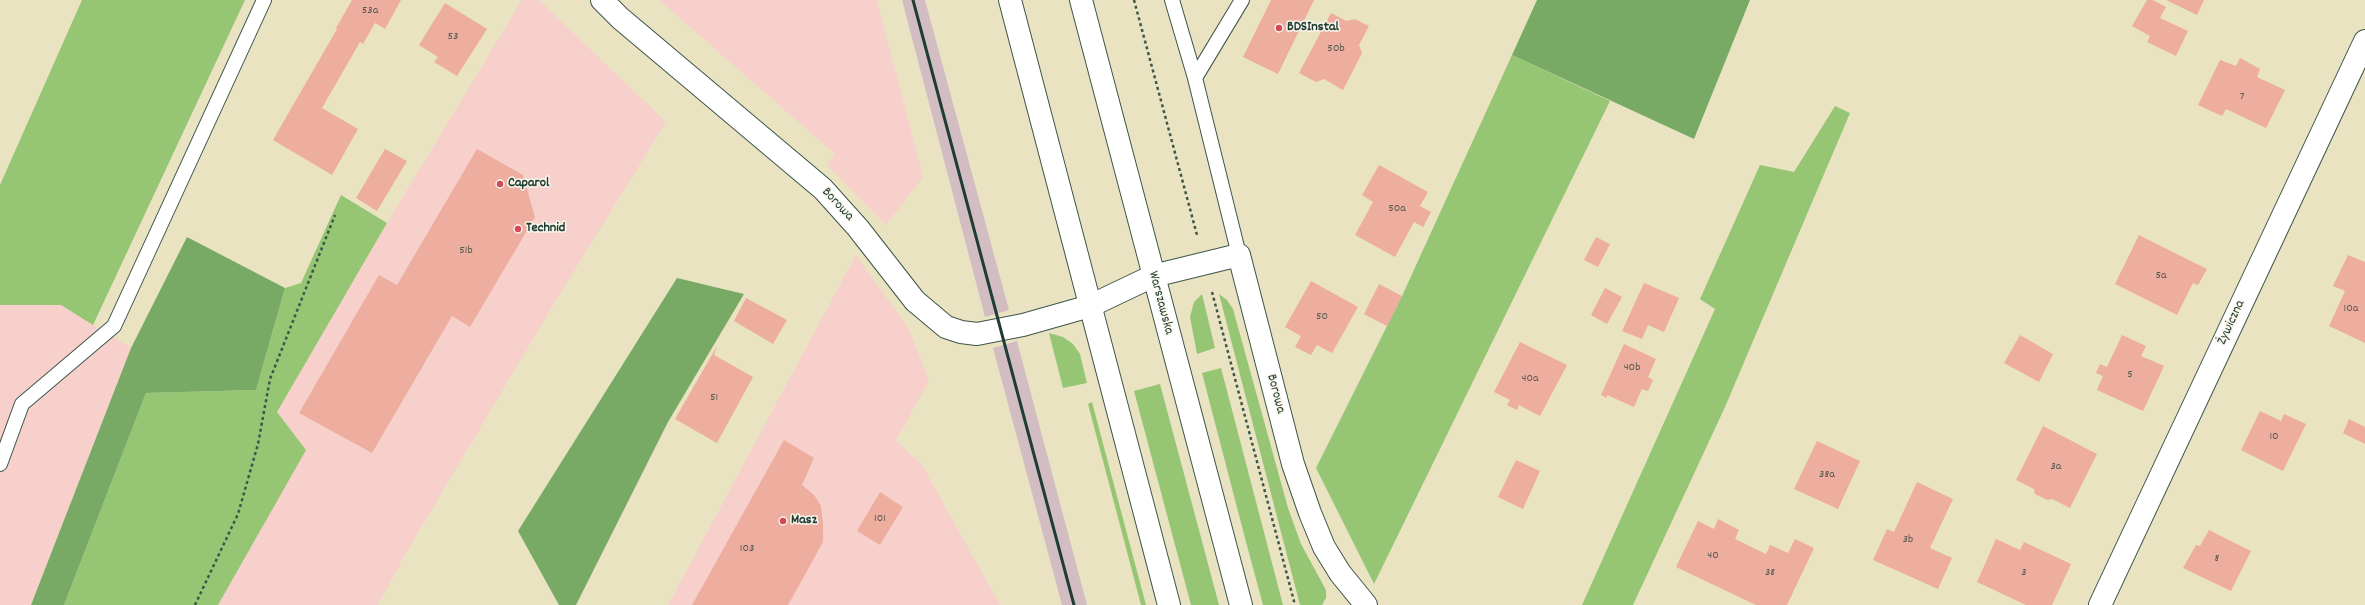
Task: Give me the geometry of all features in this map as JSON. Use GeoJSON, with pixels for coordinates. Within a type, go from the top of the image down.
{"type":"FeatureCollection","features":[{"type":"Feature","properties":{"kind":"street","name":"Borowa"},"geometry":{"type":"LineString","coordinates":[[602,0],[620,18],[823,189],[858,228],[914,301],[946,327],[961,332],[977,334],[1023,325],[1090,306],[1153,276]]}},
{"type":"Feature","properties":{"kind":"street"},"geometry":{"type":"LineString","coordinates":[[1010,0],[1169,605]]}},
{"type":"Feature","properties":{"kind":"street","name":"Warszawska"},"geometry":{"type":"LineString","coordinates":[[1081,0],[1241,605]]}},
{"type":"Feature","properties":{"kind":"street","name":"Żywiczna"},"geometry":{"type":"LineString","coordinates":[[2100,605],[2365,41]]}},
{"type":"Feature","properties":{"kind":"street","name":"Borowa"},"geometry":{"type":"LineString","coordinates":[[1239,255],[1293,464],[1310,513],[1324,547],[1340,573],[1365,605]]}},
{"type":"Feature","properties":{"kind":"street"},"geometry":{"type":"LineString","coordinates":[[1153,276],[1239,255]]}},
{"type":"Feature","properties":{"kind":"lane"},"geometry":{"type":"LineString","coordinates":[[0,464],[22,404],[114,326],[264,0]]}},
{"type":"Feature","properties":{"kind":"lane"},"geometry":{"type":"LineString","coordinates":[[1172,0],[1195,78],[1239,255]]}},
{"type":"Feature","properties":{"kind":"lane"},"geometry":{"type":"LineString","coordinates":[[1195,78],[1242,0]]}},
{"type":"Feature","properties":{"kind":"path"},"geometry":{"type":"LineString","coordinates":[[1134,0],[1199,240]]}},
{"type":"Feature","properties":{"kind":"path"},"geometry":{"type":"LineString","coordinates":[[195,605],[238,514],[258,444],[270,379],[335,215]]}},
{"type":"Feature","properties":{"kind":"path"},"geometry":{"type":"LineString","coordinates":[[1212,291],[1295,605]]}},
{"type":"Feature","properties":{"kind":"shaded area"},"geometry":{"type":"Polygon","coordinates":[[[522,0],[539,0],[666,122],[561,292],[407,551],[378,605],[218,605],[305,450],[277,412],[387,223],[522,0]]]}},
{"type":"Feature","properties":{"kind":"shaded area"},"geometry":{"type":"Polygon","coordinates":[[[659,0],[877,0],[923,177],[886,225],[827,165],[835,154],[659,0]]]}},
{"type":"Feature","properties":{"kind":"shaded area"},"geometry":{"type":"Polygon","coordinates":[[[902,0],[925,0],[1009,310],[985,317],[902,0]]]}},
{"type":"Feature","properties":{"kind":"shaded area"},"geometry":{"type":"Polygon","coordinates":[[[856,255],[909,329],[929,381],[896,440],[922,465],[1000,605],[668,605],[856,255]]]}},
{"type":"Feature","properties":{"kind":"shaded area"},"geometry":{"type":"Polygon","coordinates":[[[0,305],[61,305],[131,348],[31,605],[0,605],[0,305]]]}},
{"type":"Feature","properties":{"kind":"shaded area"},"geometry":{"type":"Polygon","coordinates":[[[1017,341],[1087,605],[1062,605],[993,348],[1017,341]]]}},
{"type":"Feature","properties":{"kind":"green space"},"geometry":{"type":"Polygon","coordinates":[[[82,0],[245,0],[93,325],[61,305],[0,305],[0,185],[82,0]]]}},
{"type":"Feature","properties":{"kind":"green space"},"geometry":{"type":"Polygon","coordinates":[[[1537,0],[1750,0],[1694,139],[1512,55],[1537,0]]]}},
{"type":"Feature","properties":{"kind":"green space"},"geometry":{"type":"Polygon","coordinates":[[[1512,55],[1610,101],[1374,584],[1316,468],[1402,296],[1512,55]]]}},
{"type":"Feature","properties":{"kind":"green space"},"geometry":{"type":"Polygon","coordinates":[[[1835,106],[1850,113],[1725,407],[1633,605],[1582,605],[1715,309],[1700,299],[1760,165],[1794,172],[1835,106]]]}},
{"type":"Feature","properties":{"kind":"green space"},"geometry":{"type":"Polygon","coordinates":[[[341,195],[387,223],[277,412],[306,450],[218,605],[64,605],[146,393],[256,390],[285,288],[301,283],[341,195]]]}},
{"type":"Feature","properties":{"kind":"green space"},"geometry":{"type":"Polygon","coordinates":[[[187,237],[285,288],[256,390],[146,393],[64,605],[31,605],[131,348],[187,237]]]}},
{"type":"Feature","properties":{"kind":"green space"},"geometry":{"type":"Polygon","coordinates":[[[677,278],[744,294],[668,422],[576,605],[559,605],[518,531],[677,278]]]}},
{"type":"Feature","properties":{"kind":"green space"},"geometry":{"type":"Polygon","coordinates":[[[1202,294],[1215,348],[1197,354],[1190,317],[1194,302],[1202,294]]]}},
{"type":"Feature","properties":{"kind":"green space"},"geometry":{"type":"Polygon","coordinates":[[[1219,294],[1227,300],[1233,309],[1288,508],[1301,544],[1326,590],[1326,598],[1322,605],[1300,605],[1219,294]]]}},
{"type":"Feature","properties":{"kind":"green space"},"geometry":{"type":"Polygon","coordinates":[[[1049,333],[1063,337],[1073,344],[1080,354],[1087,383],[1063,388],[1049,333]]]}},
{"type":"Feature","properties":{"kind":"green space"},"geometry":{"type":"Polygon","coordinates":[[[1221,368],[1283,605],[1263,605],[1246,542],[1202,373],[1221,368]]]}},
{"type":"Feature","properties":{"kind":"green space"},"geometry":{"type":"Polygon","coordinates":[[[1160,384],[1219,605],[1191,605],[1134,391],[1160,384]]]}},
{"type":"Feature","properties":{"kind":"green space"},"geometry":{"type":"Polygon","coordinates":[[[1092,402],[1146,605],[1141,605],[1088,404],[1092,402]]]}},
{"type":"Feature","properties":{"kind":"building"},"geometry":{"type":"Polygon","coordinates":[[[352,0],[401,0],[385,29],[375,23],[363,44],[360,42],[322,108],[358,129],[332,175],[273,140],[352,0]]]}},
{"type":"Feature","properties":{"kind":"building","name":"BDSInstal"},"geometry":{"type":"Polygon","coordinates":[[[1271,0],[1314,0],[1278,74],[1243,57],[1271,0]]]}},
{"type":"Feature","properties":{"kind":"building"},"geometry":{"type":"Polygon","coordinates":[[[2147,0],[2153,0],[2166,7],[2160,18],[2188,31],[2176,56],[2147,42],[2150,36],[2132,26],[2147,0]]]}},
{"type":"Feature","properties":{"kind":"building"},"geometry":{"type":"Polygon","coordinates":[[[2166,0],[2204,0],[2197,15],[2166,0]]]}},
{"type":"Feature","properties":{"kind":"building"},"geometry":{"type":"Polygon","coordinates":[[[445,3],[487,29],[457,76],[434,62],[438,57],[419,45],[445,3]]]}},
{"type":"Feature","properties":{"kind":"building"},"geometry":{"type":"Polygon","coordinates":[[[1331,13],[1346,21],[1355,19],[1369,26],[1359,45],[1362,53],[1343,90],[1324,79],[1316,82],[1299,73],[1331,13]]]}},
{"type":"Feature","properties":{"kind":"building"},"geometry":{"type":"Polygon","coordinates":[[[2240,58],[2260,69],[2257,77],[2285,90],[2266,128],[2226,109],[2222,116],[2198,105],[2220,60],[2236,66],[2240,58]]]}},
{"type":"Feature","properties":{"kind":"building"},"geometry":{"type":"Polygon","coordinates":[[[385,149],[407,161],[377,211],[356,198],[385,149]]]}},
{"type":"Feature","properties":{"kind":"building"},"geometry":{"type":"Polygon","coordinates":[[[477,149],[523,175],[535,217],[470,327],[452,316],[372,453],[299,413],[379,275],[397,285],[477,149]]]}},
{"type":"Feature","properties":{"kind":"building"},"geometry":{"type":"Polygon","coordinates":[[[1379,165],[1428,192],[1420,206],[1431,212],[1423,227],[1414,222],[1395,257],[1355,235],[1373,202],[1362,195],[1379,165]]]}},
{"type":"Feature","properties":{"kind":"building"},"geometry":{"type":"Polygon","coordinates":[[[2139,235],[2207,269],[2198,285],[2193,283],[2177,315],[2115,284],[2139,235]]]}},
{"type":"Feature","properties":{"kind":"building"},"geometry":{"type":"Polygon","coordinates":[[[1596,237],[1610,244],[1598,267],[1584,260],[1596,237]]]}},
{"type":"Feature","properties":{"kind":"building"},"geometry":{"type":"Polygon","coordinates":[[[2348,255],[2365,262],[2365,343],[2329,326],[2345,291],[2333,286],[2348,255]]]}},
{"type":"Feature","properties":{"kind":"building"},"geometry":{"type":"Polygon","coordinates":[[[1311,281],[1358,307],[1332,353],[1317,345],[1311,355],[1295,347],[1301,336],[1285,327],[1311,281]]]}},
{"type":"Feature","properties":{"kind":"building"},"geometry":{"type":"Polygon","coordinates":[[[1644,283],[1679,298],[1664,332],[1648,325],[1642,339],[1622,331],[1644,283]]]}},
{"type":"Feature","properties":{"kind":"building"},"geometry":{"type":"Polygon","coordinates":[[[1379,284],[1402,296],[1387,326],[1364,314],[1379,284]]]}},
{"type":"Feature","properties":{"kind":"building"},"geometry":{"type":"Polygon","coordinates":[[[1605,288],[1622,297],[1607,324],[1591,315],[1605,288]]]}},
{"type":"Feature","properties":{"kind":"building"},"geometry":{"type":"Polygon","coordinates":[[[746,298],[787,320],[773,344],[734,321],[746,298]]]}},
{"type":"Feature","properties":{"kind":"building"},"geometry":{"type":"Polygon","coordinates":[[[2020,335],[2053,354],[2039,382],[2004,363],[2020,335]]]}},
{"type":"Feature","properties":{"kind":"building"},"geometry":{"type":"Polygon","coordinates":[[[2122,335],[2146,346],[2141,356],[2164,366],[2143,411],[2097,390],[2103,376],[2096,373],[2100,364],[2107,367],[2122,335]]]}},
{"type":"Feature","properties":{"kind":"building"},"geometry":{"type":"Polygon","coordinates":[[[1520,342],[1567,365],[1540,416],[1519,405],[1517,410],[1507,405],[1510,400],[1494,392],[1520,342]]]}},
{"type":"Feature","properties":{"kind":"building"},"geometry":{"type":"Polygon","coordinates":[[[1624,344],[1656,359],[1648,377],[1653,380],[1648,391],[1642,389],[1634,407],[1607,395],[1607,398],[1601,395],[1624,344]]]}},
{"type":"Feature","properties":{"kind":"building"},"geometry":{"type":"Polygon","coordinates":[[[717,346],[714,355],[753,377],[717,443],[675,419],[717,346]]]}},
{"type":"Feature","properties":{"kind":"building"},"geometry":{"type":"Polygon","coordinates":[[[2260,411],[2281,421],[2284,414],[2306,424],[2283,471],[2241,450],[2260,411]]]}},
{"type":"Feature","properties":{"kind":"building"},"geometry":{"type":"Polygon","coordinates":[[[2349,419],[2365,427],[2365,444],[2343,433],[2349,419]]]}},
{"type":"Feature","properties":{"kind":"building"},"geometry":{"type":"Polygon","coordinates":[[[2043,426],[2097,454],[2070,508],[2052,499],[2047,500],[2035,494],[2034,489],[2016,480],[2043,426]]]}},
{"type":"Feature","properties":{"kind":"building"},"geometry":{"type":"Polygon","coordinates":[[[784,440],[814,458],[802,485],[814,495],[821,506],[823,524],[823,542],[788,605],[692,605],[784,440]]]}},
{"type":"Feature","properties":{"kind":"building"},"geometry":{"type":"Polygon","coordinates":[[[1817,441],[1860,461],[1838,509],[1794,489],[1817,441]]]}},
{"type":"Feature","properties":{"kind":"building"},"geometry":{"type":"Polygon","coordinates":[[[1516,460],[1540,471],[1523,509],[1498,497],[1516,460]]]}},
{"type":"Feature","properties":{"kind":"building"},"geometry":{"type":"Polygon","coordinates":[[[1917,482],[1953,499],[1930,548],[1952,558],[1938,589],[1873,560],[1887,529],[1894,532],[1917,482]]]}},
{"type":"Feature","properties":{"kind":"building"},"geometry":{"type":"Polygon","coordinates":[[[880,492],[903,507],[880,545],[857,531],[880,492]]]}},
{"type":"Feature","properties":{"kind":"building"},"geometry":{"type":"Polygon","coordinates":[[[1718,519],[1739,530],[1735,539],[1766,554],[1770,545],[1788,553],[1795,539],[1814,548],[1787,605],[1756,605],[1676,567],[1698,521],[1714,529],[1718,519]]]}},
{"type":"Feature","properties":{"kind":"building"},"geometry":{"type":"Polygon","coordinates":[[[2209,530],[2251,551],[2231,591],[2183,568],[2196,545],[2200,546],[2209,530]]]}},
{"type":"Feature","properties":{"kind":"building"},"geometry":{"type":"Polygon","coordinates":[[[1996,539],[2020,550],[2024,542],[2071,564],[2052,605],[2026,605],[1977,582],[1996,539]]]}},
{"type":"Feature","properties":{"kind":"railway"},"geometry":{"type":"LineString","coordinates":[[913,0],[1074,605]]}},
{"type":"Feature","properties":{"kind":"place","name":"BDSInstal"},"geometry":{"type":"Point","coordinates":[1279,28]}},
{"type":"Feature","properties":{"kind":"place","name":"Caparol"},"geometry":{"type":"Point","coordinates":[500,184]}},
{"type":"Feature","properties":{"kind":"place","name":"Technid"},"geometry":{"type":"Point","coordinates":[518,229]}},
{"type":"Feature","properties":{"kind":"place","name":"Masz"},"geometry":{"type":"Point","coordinates":[783,521]}}]}
